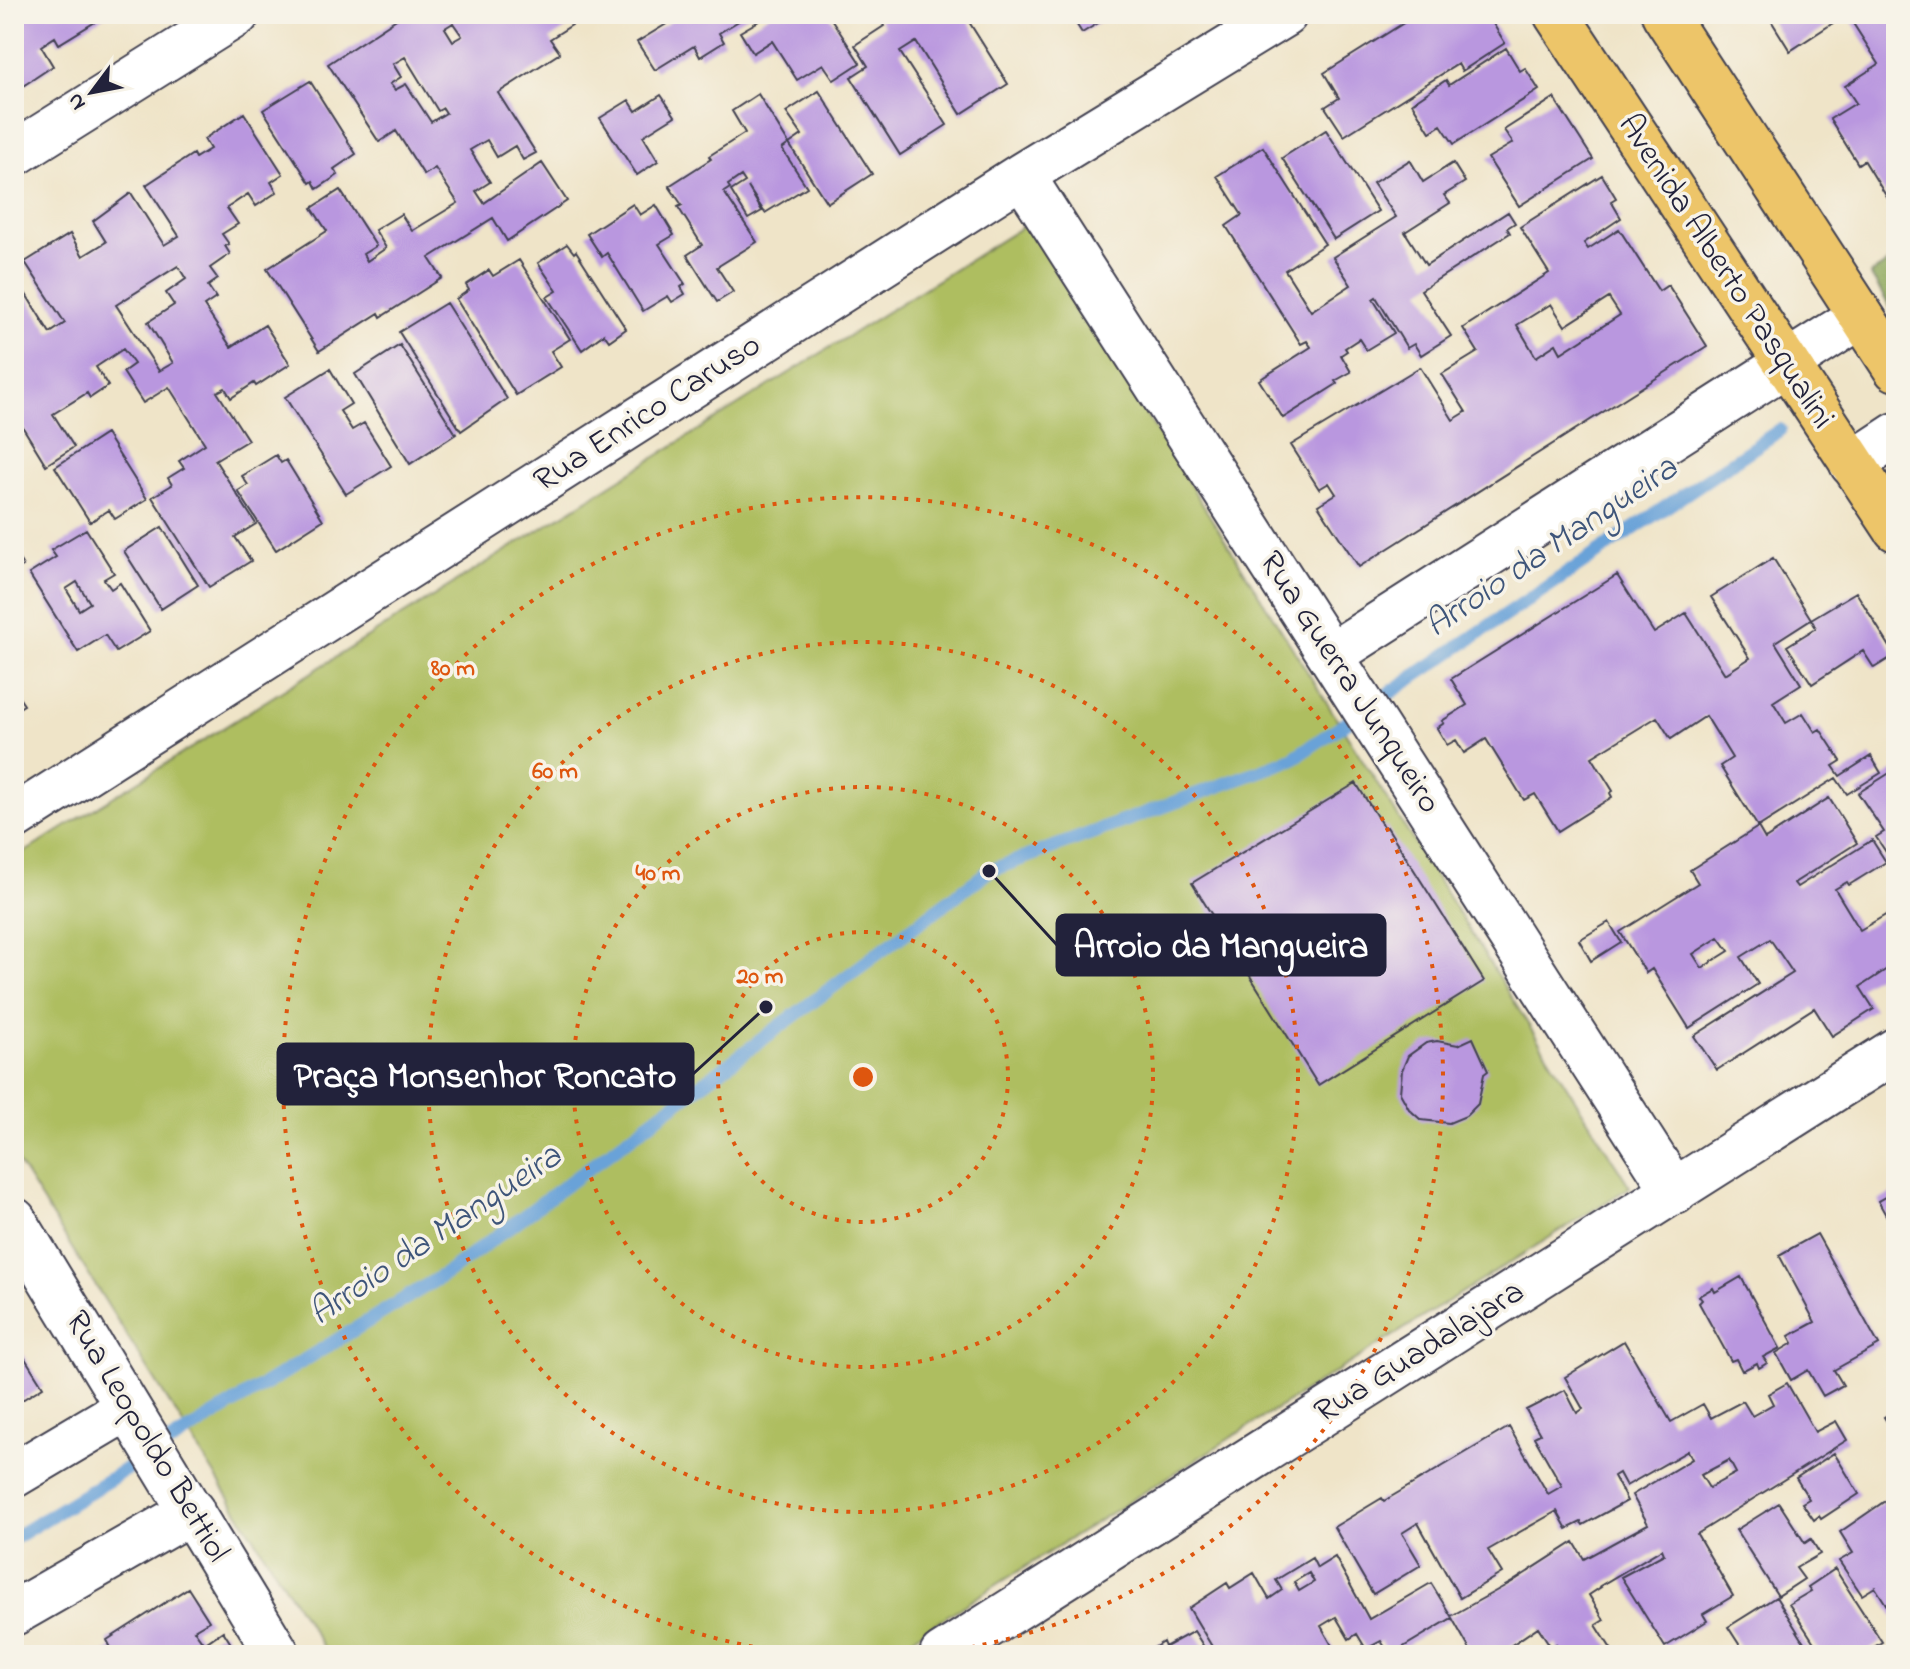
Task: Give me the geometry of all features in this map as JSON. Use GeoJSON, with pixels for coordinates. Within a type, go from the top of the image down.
{"type":"FeatureCollection","features":[{"type":"Feature","properties":{"kind":"main road","name":"Avenida Alberto Pasqualini"},"geometry":{"type":"LineString","coordinates":[[1556,14],[1896,529]]}},
{"type":"Feature","properties":{"kind":"main road"},"geometry":{"type":"LineString","coordinates":[[1664,14],[1896,369]]}},
{"type":"Feature","properties":{"kind":"street"},"geometry":{"type":"LineString","coordinates":[[14,154],[237,14]]}},
{"type":"Feature","properties":{"kind":"street","name":"Rua Enrico Caruso"},"geometry":{"type":"LineString","coordinates":[[14,818],[1022,175],[1285,14]]}},
{"type":"Feature","properties":{"kind":"street","name":"Rua Guerra Junqueiro"},"geometry":{"type":"LineString","coordinates":[[1022,175],[1675,1192]]}},
{"type":"Feature","properties":{"kind":"street"},"geometry":{"type":"LineString","coordinates":[[1331,655],[1861,316]]}},
{"type":"Feature","properties":{"kind":"street"},"geometry":{"type":"LineString","coordinates":[[1852,464],[1896,435]]}},
{"type":"Feature","properties":{"kind":"street","name":"Rua Guadalajara"},"geometry":{"type":"LineString","coordinates":[[942,1655],[1896,1050]]}},
{"type":"Feature","properties":{"kind":"street","name":"Rua Leopoldo Bettiol"},"geometry":{"type":"LineString","coordinates":[[14,1220],[278,1655]]}},
{"type":"Feature","properties":{"kind":"street"},"geometry":{"type":"LineString","coordinates":[[14,1475],[148,1441]]}},
{"type":"Feature","properties":{"kind":"street"},"geometry":{"type":"LineString","coordinates":[[14,1613],[192,1511]]}},
{"type":"Feature","properties":{"kind":"green space"},"geometry":{"type":"Polygon","coordinates":[[[1027,224],[1630,1187],[885,1655],[328,1655],[14,1156],[14,859],[1027,224]]]}},
{"type":"Feature","properties":{"kind":"green space"},"geometry":{"type":"Polygon","coordinates":[[[1896,258],[1896,317],[1870,274],[1896,258]]]}},
{"type":"Feature","properties":{"kind":"building"},"geometry":{"type":"Polygon","coordinates":[[[14,14],[108,14],[59,44],[55,37],[41,46],[53,66],[14,92],[14,14]]]}},
{"type":"Feature","properties":{"kind":"building"},"geometry":{"type":"Polygon","coordinates":[[[404,14],[448,14],[451,19],[457,14],[589,14],[550,39],[560,53],[498,93],[536,153],[523,160],[515,146],[497,157],[487,140],[470,150],[490,182],[476,191],[484,203],[542,163],[567,201],[507,241],[493,218],[429,258],[442,278],[381,317],[379,313],[319,351],[267,269],[327,231],[312,208],[340,190],[376,246],[363,254],[367,261],[386,248],[375,230],[401,214],[412,231],[458,203],[435,168],[424,175],[396,131],[379,142],[328,64],[404,14]],[[453,23],[445,28],[453,41],[462,36],[453,23]],[[405,57],[393,64],[401,77],[390,84],[395,90],[406,84],[431,122],[446,113],[443,108],[438,111],[405,57]]]}},
{"type":"Feature","properties":{"kind":"building"},"geometry":{"type":"Polygon","coordinates":[[[683,14],[750,14],[719,33],[724,42],[700,57],[694,46],[655,70],[637,42],[683,14]]]}},
{"type":"Feature","properties":{"kind":"building"},"geometry":{"type":"Polygon","coordinates":[[[771,14],[828,14],[860,63],[834,80],[823,64],[797,80],[772,41],[753,53],[740,32],[771,14]]]}},
{"type":"Feature","properties":{"kind":"building"},"geometry":{"type":"Polygon","coordinates":[[[877,14],[964,14],[1008,84],[961,114],[916,42],[900,52],[947,125],[900,155],[851,77],[868,66],[855,45],[884,26],[877,14]]]}},
{"type":"Feature","properties":{"kind":"building"},"geometry":{"type":"Polygon","coordinates":[[[1070,14],[1113,14],[1082,33],[1070,14]]]}},
{"type":"Feature","properties":{"kind":"building"},"geometry":{"type":"Polygon","coordinates":[[[1418,14],[1487,14],[1505,43],[1462,71],[1458,64],[1344,136],[1325,107],[1339,98],[1324,73],[1418,14]]]}},
{"type":"Feature","properties":{"kind":"building"},"geometry":{"type":"Polygon","coordinates":[[[1767,14],[1827,14],[1833,23],[1790,51],[1767,14]]]}},
{"type":"Feature","properties":{"kind":"building"},"geometry":{"type":"Polygon","coordinates":[[[1847,14],[1896,14],[1896,123],[1888,128],[1896,141],[1896,212],[1864,160],[1858,164],[1830,119],[1856,103],[1845,86],[1879,64],[1847,14]]]}},
{"type":"Feature","properties":{"kind":"building"},"geometry":{"type":"Polygon","coordinates":[[[1506,48],[1520,71],[1525,68],[1539,90],[1454,144],[1441,125],[1430,132],[1412,103],[1446,80],[1449,85],[1506,48]]]}},
{"type":"Feature","properties":{"kind":"building"},"geometry":{"type":"Polygon","coordinates":[[[310,81],[356,154],[334,169],[338,175],[317,189],[263,110],[310,81]]]}},
{"type":"Feature","properties":{"kind":"building"},"geometry":{"type":"Polygon","coordinates":[[[819,91],[872,174],[827,203],[789,144],[802,135],[786,112],[819,91]]]}},
{"type":"Feature","properties":{"kind":"building"},"geometry":{"type":"Polygon","coordinates":[[[758,94],[789,144],[782,149],[807,187],[765,213],[748,187],[762,211],[748,219],[731,191],[745,182],[741,176],[724,192],[757,242],[717,267],[733,292],[717,302],[687,255],[702,245],[669,186],[745,133],[732,111],[758,94]]]}},
{"type":"Feature","properties":{"kind":"building"},"geometry":{"type":"Polygon","coordinates":[[[661,95],[675,116],[643,136],[658,161],[637,175],[600,118],[629,100],[636,111],[661,95]]]}},
{"type":"Feature","properties":{"kind":"building"},"geometry":{"type":"Polygon","coordinates":[[[1554,98],[1593,159],[1519,206],[1488,158],[1513,143],[1504,130],[1554,98]]]}},
{"type":"Feature","properties":{"kind":"building"},"geometry":{"type":"Polygon","coordinates":[[[244,113],[283,174],[271,182],[277,192],[256,206],[248,194],[227,208],[238,224],[222,234],[229,244],[225,246],[230,254],[210,268],[218,279],[208,286],[216,298],[204,306],[231,347],[265,325],[290,364],[231,398],[225,388],[217,392],[248,440],[215,460],[256,524],[235,537],[251,561],[209,587],[152,497],[172,485],[168,478],[184,468],[179,461],[205,444],[169,387],[143,403],[123,372],[134,364],[123,349],[96,367],[108,386],[90,398],[87,393],[53,414],[74,447],[46,465],[14,413],[14,275],[50,333],[65,323],[25,262],[70,234],[83,256],[106,242],[93,221],[131,193],[164,245],[179,236],[146,185],[193,154],[195,158],[210,149],[204,139],[244,113]],[[178,266],[116,305],[159,371],[173,363],[148,322],[174,305],[166,293],[186,279],[178,266]]]}},
{"type":"Feature","properties":{"kind":"building"},"geometry":{"type":"Polygon","coordinates":[[[1326,130],[1378,211],[1334,239],[1282,158],[1326,130]]]}},
{"type":"Feature","properties":{"kind":"building"},"geometry":{"type":"Polygon","coordinates":[[[1263,147],[1325,244],[1285,270],[1311,311],[1351,285],[1333,257],[1396,217],[1373,183],[1410,160],[1423,182],[1453,163],[1465,182],[1444,195],[1450,203],[1405,232],[1426,265],[1508,212],[1515,223],[1507,228],[1510,233],[1421,290],[1451,336],[1421,355],[1414,344],[1407,348],[1376,297],[1373,299],[1394,333],[1366,350],[1359,339],[1345,348],[1347,351],[1341,355],[1351,372],[1283,418],[1259,380],[1311,347],[1307,341],[1301,344],[1226,226],[1242,215],[1217,176],[1263,147]]]}},
{"type":"Feature","properties":{"kind":"building"},"geometry":{"type":"Polygon","coordinates":[[[1602,175],[1616,198],[1611,201],[1621,218],[1584,243],[1588,249],[1619,229],[1659,291],[1668,285],[1707,346],[1359,567],[1318,505],[1336,494],[1329,483],[1319,489],[1291,445],[1420,367],[1453,420],[1466,412],[1442,374],[1478,352],[1463,328],[1549,273],[1520,227],[1602,175]],[[1609,298],[1565,326],[1551,304],[1517,325],[1536,357],[1556,344],[1561,353],[1620,315],[1609,298]]]}},
{"type":"Feature","properties":{"kind":"building"},"geometry":{"type":"Polygon","coordinates":[[[633,204],[640,215],[656,205],[674,235],[659,244],[685,284],[681,287],[685,294],[672,302],[668,296],[643,311],[607,253],[602,257],[587,234],[633,204]]]}},
{"type":"Feature","properties":{"kind":"building"},"geometry":{"type":"Polygon","coordinates":[[[567,244],[574,253],[576,251],[626,329],[609,341],[604,334],[582,350],[547,297],[557,291],[538,263],[567,244]]]}},
{"type":"Feature","properties":{"kind":"building"},"geometry":{"type":"Polygon","coordinates":[[[519,260],[570,339],[551,351],[561,367],[516,395],[456,299],[469,290],[466,285],[489,270],[493,276],[519,260]]]}},
{"type":"Feature","properties":{"kind":"building"},"geometry":{"type":"Polygon","coordinates":[[[446,303],[507,399],[461,431],[399,332],[446,303]]]}},
{"type":"Feature","properties":{"kind":"building"},"geometry":{"type":"Polygon","coordinates":[[[400,345],[456,434],[410,464],[355,374],[400,345]]]}},
{"type":"Feature","properties":{"kind":"building"},"geometry":{"type":"Polygon","coordinates":[[[330,369],[351,404],[340,411],[352,430],[364,423],[391,466],[346,494],[285,397],[330,369]]]}},
{"type":"Feature","properties":{"kind":"building"},"geometry":{"type":"Polygon","coordinates":[[[106,434],[147,499],[115,519],[109,510],[90,522],[55,467],[106,434]]]}},
{"type":"Feature","properties":{"kind":"building"},"geometry":{"type":"Polygon","coordinates":[[[276,455],[281,463],[286,460],[323,520],[276,550],[238,491],[248,485],[242,476],[276,455]]]}},
{"type":"Feature","properties":{"kind":"building"},"geometry":{"type":"Polygon","coordinates":[[[162,527],[198,585],[161,609],[124,551],[162,527]]]}},
{"type":"Feature","properties":{"kind":"building"},"geometry":{"type":"Polygon","coordinates":[[[86,529],[114,573],[104,579],[111,589],[120,583],[150,631],[116,652],[105,635],[78,652],[29,574],[56,557],[51,550],[86,529]],[[77,582],[66,589],[79,610],[90,603],[77,582]]]}},
{"type":"Feature","properties":{"kind":"building"},"geometry":{"type":"Polygon","coordinates":[[[14,551],[23,566],[14,571],[14,551]]]}},
{"type":"Feature","properties":{"kind":"building"},"geometry":{"type":"Polygon","coordinates":[[[1773,558],[1811,619],[1775,642],[1801,684],[1773,702],[1786,723],[1803,713],[1815,732],[1820,729],[1841,761],[1833,766],[1840,776],[1871,756],[1881,773],[1847,794],[1836,778],[1758,827],[1720,766],[1732,758],[1706,716],[1671,739],[1657,717],[1592,757],[1613,791],[1610,793],[1612,797],[1558,831],[1535,794],[1524,800],[1486,739],[1464,753],[1456,740],[1447,745],[1437,728],[1444,723],[1442,721],[1467,705],[1451,679],[1617,575],[1654,633],[1686,613],[1725,674],[1750,658],[1711,597],[1773,558]]]}},
{"type":"Feature","properties":{"kind":"building"},"geometry":{"type":"Polygon","coordinates":[[[1856,592],[1895,655],[1874,668],[1863,651],[1812,684],[1787,646],[1816,628],[1811,619],[1856,592]]]}},
{"type":"Feature","properties":{"kind":"building"},"geometry":{"type":"Polygon","coordinates":[[[14,690],[24,705],[14,711],[14,690]]]}},
{"type":"Feature","properties":{"kind":"building"},"geometry":{"type":"Polygon","coordinates":[[[1896,769],[1896,825],[1893,826],[1896,831],[1896,854],[1890,858],[1876,837],[1884,832],[1858,793],[1896,769]]]}},
{"type":"Feature","properties":{"kind":"building"},"geometry":{"type":"Polygon","coordinates":[[[1356,783],[1484,981],[1318,1085],[1192,883],[1356,783]]]}},
{"type":"Feature","properties":{"kind":"building"},"geometry":{"type":"Polygon","coordinates":[[[1829,798],[1857,843],[1794,883],[1797,887],[1872,840],[1886,862],[1849,885],[1847,882],[1835,889],[1860,930],[1896,909],[1896,963],[1860,987],[1874,1009],[1832,1036],[1814,1008],[1717,1070],[1694,1036],[1793,973],[1770,939],[1741,957],[1758,984],[1689,1028],[1652,969],[1646,973],[1620,932],[1698,883],[1690,870],[1758,827],[1765,839],[1829,798]],[[1719,937],[1693,954],[1702,968],[1729,951],[1719,937]]]}},
{"type":"Feature","properties":{"kind":"building"},"geometry":{"type":"Polygon","coordinates":[[[1609,922],[1621,942],[1591,961],[1579,940],[1609,922]]]}},
{"type":"Feature","properties":{"kind":"building"},"geometry":{"type":"Polygon","coordinates":[[[1473,1038],[1488,1071],[1484,1074],[1478,1104],[1466,1116],[1449,1123],[1421,1120],[1409,1109],[1400,1093],[1402,1070],[1408,1056],[1426,1043],[1437,1041],[1458,1045],[1473,1038]]]}},
{"type":"Feature","properties":{"kind":"building"},"geometry":{"type":"Polygon","coordinates":[[[1896,1191],[1896,1233],[1878,1201],[1896,1191]]]}},
{"type":"Feature","properties":{"kind":"building"},"geometry":{"type":"Polygon","coordinates":[[[1817,1234],[1879,1345],[1834,1370],[1843,1385],[1823,1396],[1808,1370],[1791,1380],[1776,1353],[1793,1343],[1789,1336],[1815,1322],[1779,1255],[1817,1234]]]}},
{"type":"Feature","properties":{"kind":"building"},"geometry":{"type":"Polygon","coordinates":[[[1741,1277],[1780,1348],[1763,1357],[1767,1363],[1759,1368],[1757,1363],[1742,1371],[1736,1359],[1731,1361],[1699,1303],[1702,1300],[1699,1296],[1713,1288],[1715,1292],[1741,1277]]]}},
{"type":"Feature","properties":{"kind":"building"},"geometry":{"type":"Polygon","coordinates":[[[1624,1341],[1671,1422],[1703,1404],[1711,1418],[1743,1401],[1752,1416],[1773,1404],[1768,1394],[1787,1383],[1815,1432],[1836,1421],[1847,1440],[1697,1534],[1733,1596],[1703,1614],[1707,1621],[1665,1647],[1621,1577],[1664,1554],[1662,1549],[1589,1595],[1604,1620],[1596,1625],[1615,1655],[1562,1655],[1556,1644],[1551,1647],[1538,1627],[1497,1655],[1473,1655],[1452,1618],[1390,1655],[1381,1641],[1366,1649],[1357,1634],[1349,1639],[1336,1617],[1321,1626],[1334,1649],[1324,1655],[1217,1655],[1189,1608],[1227,1583],[1230,1588],[1254,1573],[1269,1599],[1282,1590],[1276,1580],[1312,1558],[1317,1568],[1335,1557],[1369,1619],[1431,1583],[1451,1616],[1574,1542],[1584,1559],[1648,1524],[1632,1495],[1692,1459],[1688,1451],[1626,1486],[1619,1473],[1614,1476],[1627,1501],[1583,1525],[1581,1522],[1567,1529],[1557,1511],[1488,1550],[1502,1573],[1460,1598],[1418,1523],[1402,1533],[1421,1565],[1373,1594],[1334,1527],[1509,1427],[1548,1494],[1562,1486],[1534,1437],[1540,1434],[1526,1410],[1565,1390],[1577,1413],[1583,1409],[1565,1377],[1624,1341]],[[1729,1460],[1701,1475],[1709,1488],[1736,1473],[1729,1460]],[[1309,1573],[1294,1582],[1299,1591],[1314,1582],[1309,1573]]]}},
{"type":"Feature","properties":{"kind":"building"},"geometry":{"type":"Polygon","coordinates":[[[14,1345],[43,1387],[14,1405],[14,1345]]]}},
{"type":"Feature","properties":{"kind":"building"},"geometry":{"type":"Polygon","coordinates":[[[1896,1409],[1896,1436],[1884,1417],[1896,1409]]]}},
{"type":"Feature","properties":{"kind":"building"},"geometry":{"type":"Polygon","coordinates":[[[1834,1453],[1859,1494],[1821,1519],[1819,1516],[1814,1520],[1802,1503],[1809,1499],[1796,1478],[1834,1453]]]}},
{"type":"Feature","properties":{"kind":"building"},"geometry":{"type":"Polygon","coordinates":[[[1885,1501],[1889,1508],[1896,1503],[1896,1620],[1875,1587],[1862,1595],[1839,1561],[1853,1553],[1840,1532],[1885,1501]]]}},
{"type":"Feature","properties":{"kind":"building"},"geometry":{"type":"Polygon","coordinates":[[[1779,1503],[1805,1543],[1811,1539],[1820,1554],[1796,1568],[1804,1579],[1778,1596],[1736,1530],[1779,1503]]]}},
{"type":"Feature","properties":{"kind":"building"},"geometry":{"type":"Polygon","coordinates":[[[1835,1569],[1882,1642],[1861,1655],[1822,1655],[1789,1604],[1811,1591],[1808,1587],[1835,1569]]]}},
{"type":"Feature","properties":{"kind":"building"},"geometry":{"type":"Polygon","coordinates":[[[188,1588],[209,1621],[194,1630],[204,1644],[223,1631],[238,1655],[100,1655],[111,1648],[107,1640],[188,1588]]]}},
{"type":"Feature","properties":{"kind":"building"},"geometry":{"type":"Polygon","coordinates":[[[1776,1597],[1812,1655],[1746,1655],[1728,1627],[1776,1597]]]}},
{"type":"Feature","properties":{"kind":"building"},"geometry":{"type":"Polygon","coordinates":[[[1194,1631],[1209,1655],[1152,1655],[1149,1651],[1163,1642],[1165,1647],[1194,1631]]]}},
{"type":"Feature","properties":{"kind":"waterway","name":"Arroio da Mangueira"},"geometry":{"type":"LineString","coordinates":[[14,1538],[450,1271],[989,871],[1292,759],[1780,430]]}},
{"type":"Feature","properties":{"kind":"place","name":"Arroio da Mangueira"},"geometry":{"type":"Point","coordinates":[989,871]}},
{"type":"Feature","properties":{"kind":"place","name":"Praça Monsenhor Roncato"},"geometry":{"type":"Point","coordinates":[766,1007]}}]}
